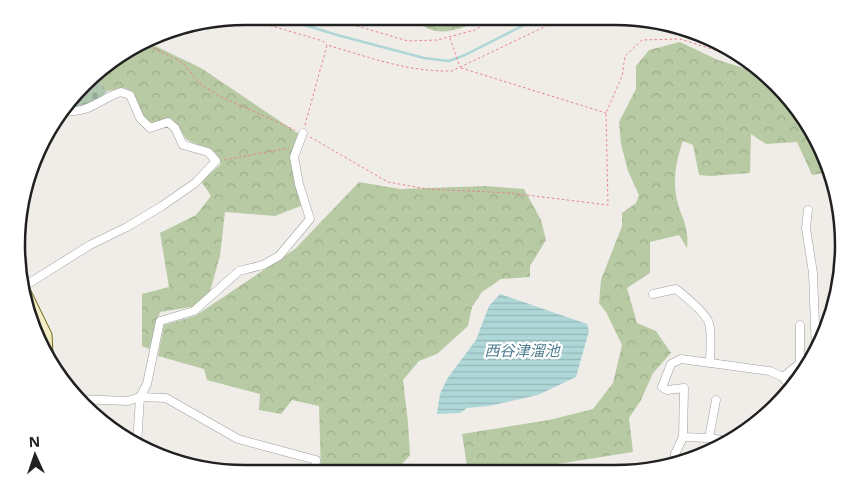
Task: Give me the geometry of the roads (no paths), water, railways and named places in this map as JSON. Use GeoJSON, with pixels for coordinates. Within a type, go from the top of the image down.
{"type":"FeatureCollection","features":[{"type":"Feature","properties":{"kind":"street"},"geometry":{"type":"LineString","coordinates":[[28,284],[90,245],[127,227],[162,206],[195,183],[216,161],[208,152],[183,145],[175,128],[168,122],[150,128],[140,118],[130,95],[121,92],[112,95],[87,110],[70,111]]}},
{"type":"Feature","properties":{"kind":"street"},"geometry":{"type":"LineString","coordinates":[[137,437],[140,397],[147,384],[160,321],[194,312],[239,271],[263,265],[279,256],[310,219],[298,184],[294,157],[303,133]]}},
{"type":"Feature","properties":{"kind":"street"},"geometry":{"type":"LineString","coordinates":[[808,210],[806,228],[813,273],[815,335]]}},
{"type":"Feature","properties":{"kind":"street"},"geometry":{"type":"LineString","coordinates":[[652,294],[676,289],[690,300],[706,318],[709,324],[710,363]]}},
{"type":"Feature","properties":{"kind":"street"},"geometry":{"type":"LineString","coordinates":[[37,316],[46,338]]}},
{"type":"Feature","properties":{"kind":"street"},"geometry":{"type":"LineString","coordinates":[[782,377],[800,364],[800,325]]}},
{"type":"Feature","properties":{"kind":"street"},"geometry":{"type":"LineString","coordinates":[[675,457],[683,437],[684,388],[667,390],[662,386],[671,364],[681,359],[770,371],[782,377],[787,383]]}},
{"type":"Feature","properties":{"kind":"street"},"geometry":{"type":"LineString","coordinates":[[88,399],[128,401],[140,397],[166,398],[238,439],[316,460],[316,465]]}},
{"type":"Feature","properties":{"kind":"street"},"geometry":{"type":"LineString","coordinates":[[709,438],[716,400]]}},
{"type":"Feature","properties":{"kind":"street"},"geometry":{"type":"LineString","coordinates":[[683,437],[718,439]]}},
{"type":"Feature","properties":{"kind":"water","name":"西谷津溜池"},"geometry":{"type":"Polygon","coordinates":[[[500,294],[587,324],[589,331],[576,377],[538,395],[489,406],[467,408],[460,413],[437,414],[440,394],[447,379],[476,340],[489,306],[500,294]]]}},
{"type":"Feature","properties":{"kind":"waterway"},"geometry":{"type":"LineString","coordinates":[[305,25],[424,58],[449,61],[524,25]]}}]}
